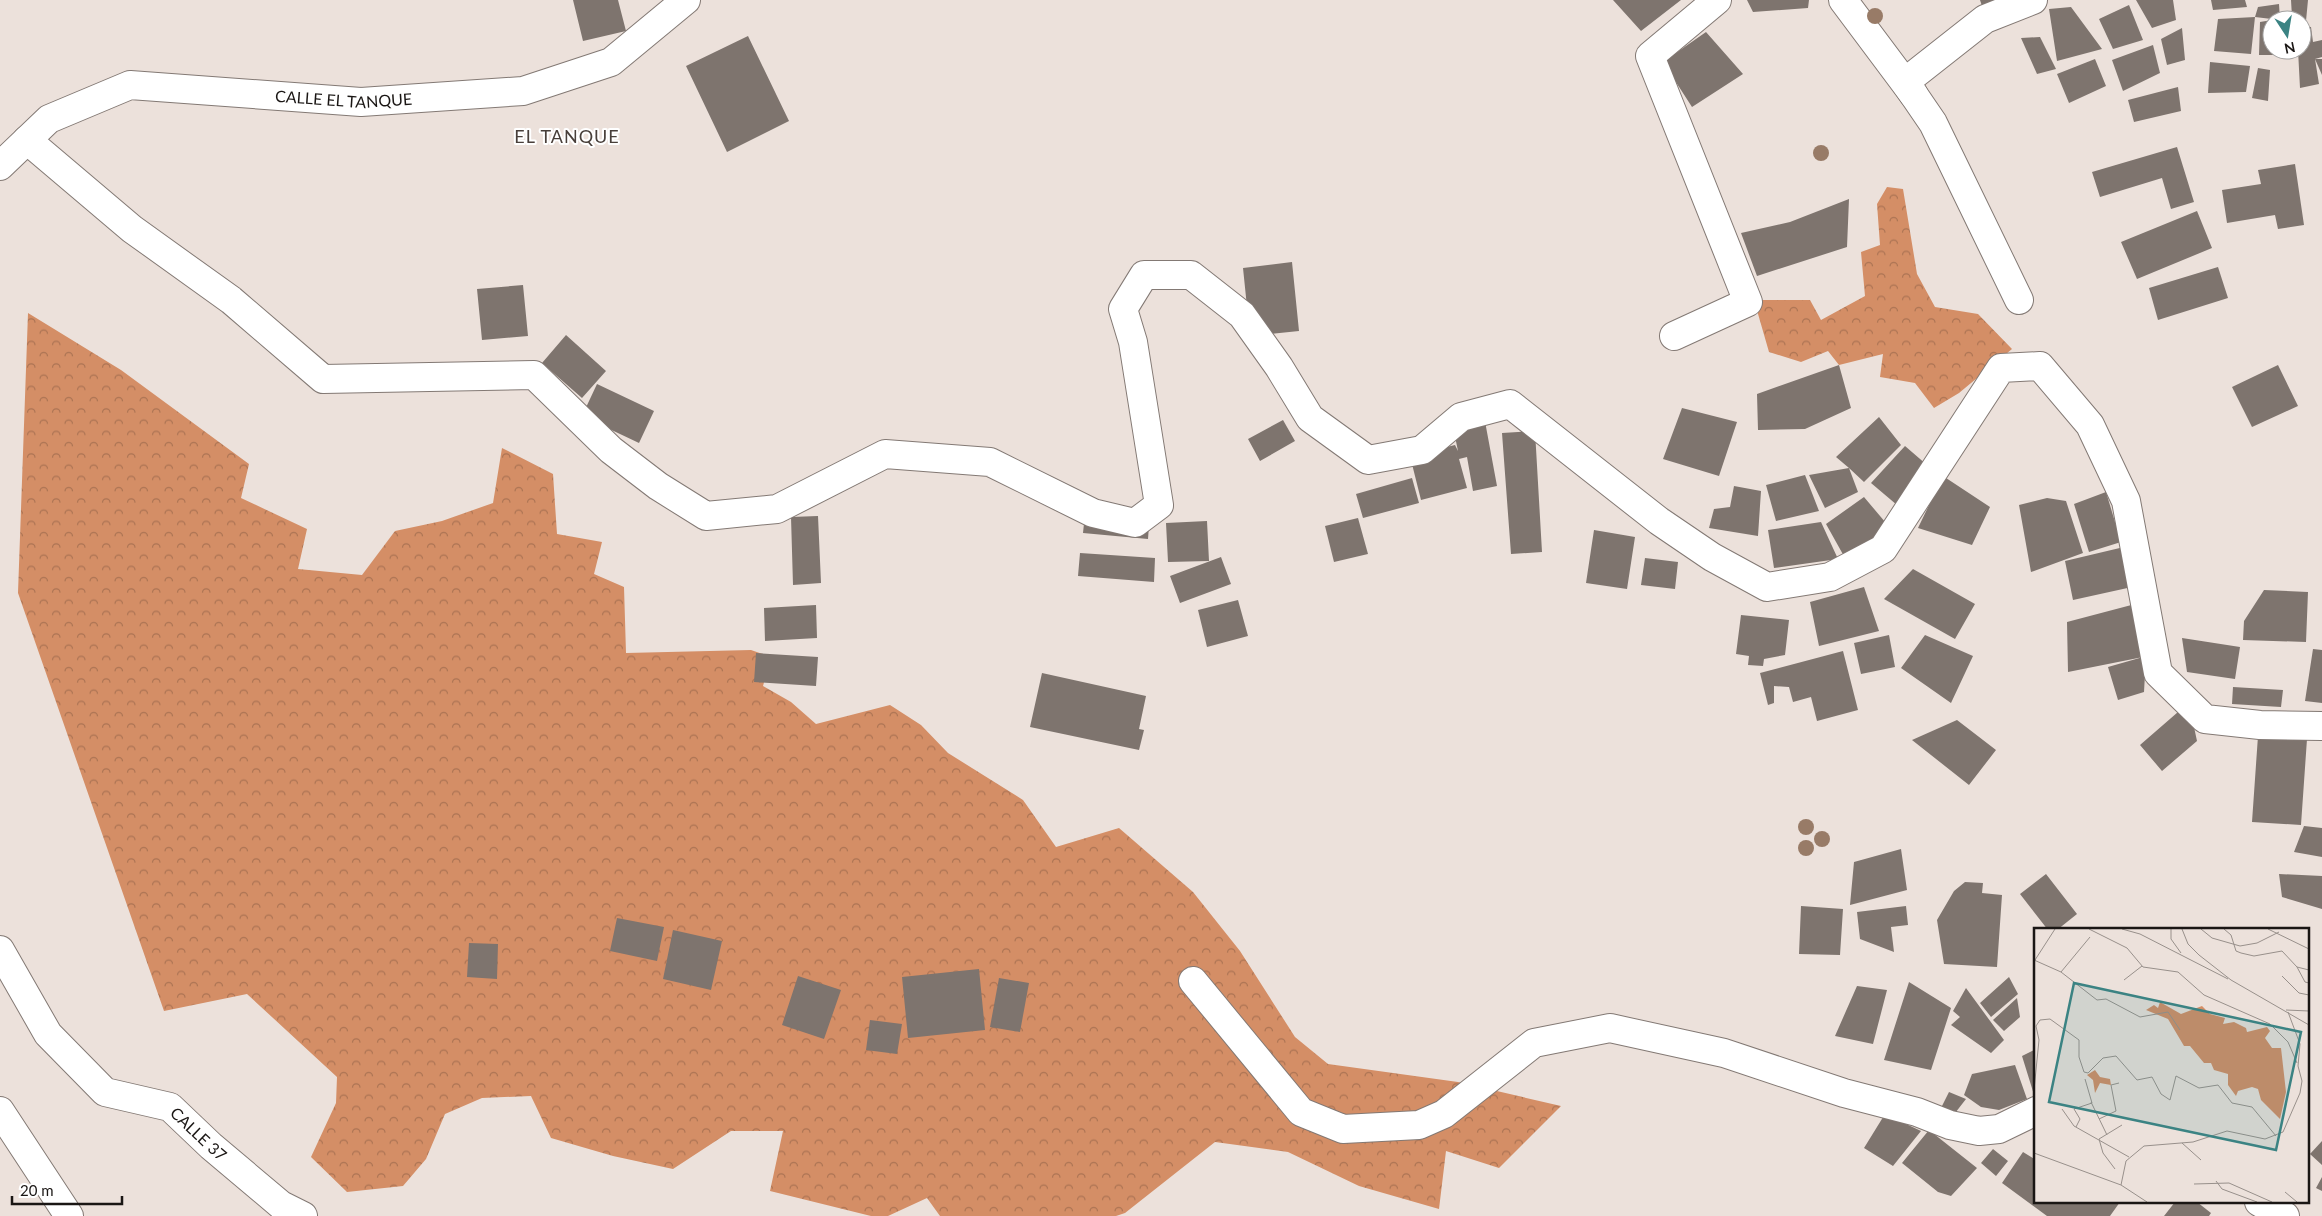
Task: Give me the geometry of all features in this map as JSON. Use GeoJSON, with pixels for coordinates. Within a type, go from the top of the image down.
{"type":"FeatureCollection","features":[{"type":"Feature","properties":{"kind":"street","name":"CALLE EL TANQUE"},"geometry":{"type":"LineString","coordinates":[[0,166],[49,119],[130,85],[362,102],[522,91],[611,62],[686,0]]}},
{"type":"Feature","properties":{"kind":"street"},"geometry":{"type":"LineString","coordinates":[[1674,336],[1748,302],[1650,56],[1716,0]]}},
{"type":"Feature","properties":{"kind":"street"},"geometry":{"type":"LineString","coordinates":[[1843,0],[1933,123],[2019,300]]}},
{"type":"Feature","properties":{"kind":"street"},"geometry":{"type":"LineString","coordinates":[[1914,96],[1905,82],[1985,19],[2033,0]]}},
{"type":"Feature","properties":{"kind":"street"},"geometry":{"type":"LineString","coordinates":[[27,140],[132,229],[231,300],[324,379],[534,375],[610,450],[658,486],[706,516],[776,508],[884,454],[990,462],[1093,513],[1135,523],[1159,505],[1133,342],[1123,309],[1144,275],[1190,275],[1242,316],[1279,367],[1310,418],[1368,460],[1422,450],[1461,417],[1510,404],[1658,521],[1712,557],[1767,586],[1830,577],[1883,549],[2002,368],[2040,366],[2090,425],[2126,501],[2158,673],[2205,719],[2260,724],[2322,726]]}},
{"type":"Feature","properties":{"kind":"street","name":"CALLE 37"},"geometry":{"type":"LineString","coordinates":[[0,950],[48,1034],[105,1092],[170,1107],[211,1146],[281,1205],[303,1216]]}},
{"type":"Feature","properties":{"kind":"street"},"geometry":{"type":"LineString","coordinates":[[1193,981],[1301,1112],[1343,1129],[1419,1125],[1444,1114],[1534,1043],[1610,1028],[1724,1053],[1844,1094],[1917,1112],[1950,1124],[1979,1131],[1999,1129],[2034,1112]]}},
{"type":"Feature","properties":{"kind":"street"},"geometry":{"type":"LineString","coordinates":[[0,1111],[69,1216]]}},
{"type":"Feature","properties":{"kind":"street"},"geometry":{"type":"LineString","coordinates":[[2263,1204],[2285,1216]]}},
{"type":"Feature","properties":{"kind":"green space"},"geometry":{"type":"Polygon","coordinates":[[[1887,187],[1903,189],[1917,274],[1935,307],[1978,314],[2012,349],[1959,393],[1934,408],[1915,383],[1880,377],[1883,354],[1839,365],[1828,351],[1801,362],[1769,352],[1754,300],[1810,300],[1821,320],[1865,296],[1861,252],[1880,245],[1877,204],[1887,187]]]}},
{"type":"Feature","properties":{"kind":"green space"},"geometry":{"type":"Polygon","coordinates":[[[28,313],[121,370],[249,464],[241,498],[307,529],[298,569],[362,575],[395,531],[442,521],[493,503],[502,448],[553,474],[557,534],[602,542],[594,574],[624,587],[626,653],[751,650],[771,657],[763,686],[791,702],[816,724],[890,705],[921,725],[948,753],[1023,800],[1056,847],[1119,828],[1193,892],[1240,951],[1295,1037],[1328,1064],[1458,1082],[1561,1106],[1499,1168],[1446,1151],[1439,1209],[1359,1186],[1288,1152],[1215,1142],[1125,1213],[1116,1216],[940,1216],[927,1198],[888,1216],[871,1216],[770,1191],[783,1131],[731,1131],[673,1169],[613,1156],[551,1138],[531,1096],[482,1098],[445,1114],[426,1159],[403,1186],[347,1192],[311,1157],[336,1103],[337,1077],[247,994],[164,1011],[18,593],[28,313]]]}},
{"type":"Feature","properties":{"kind":"building"},"geometry":{"type":"Polygon","coordinates":[[[573,0],[618,0],[626,31],[583,41],[573,0]]]}},
{"type":"Feature","properties":{"kind":"building"},"geometry":{"type":"Polygon","coordinates":[[[1613,0],[1681,0],[1641,31],[1613,0]]]}},
{"type":"Feature","properties":{"kind":"building"},"geometry":{"type":"Polygon","coordinates":[[[1747,0],[1809,0],[1808,8],[1753,12],[1747,0]]]}},
{"type":"Feature","properties":{"kind":"building"},"geometry":{"type":"Polygon","coordinates":[[[1980,0],[2013,0],[1985,15],[1980,0]]]}},
{"type":"Feature","properties":{"kind":"building"},"geometry":{"type":"Polygon","coordinates":[[[2136,0],[2173,0],[2176,20],[2152,28],[2136,0]]]}},
{"type":"Feature","properties":{"kind":"building"},"geometry":{"type":"Polygon","coordinates":[[[2211,0],[2245,0],[2247,7],[2213,10],[2211,0]]]}},
{"type":"Feature","properties":{"kind":"building"},"geometry":{"type":"Polygon","coordinates":[[[2291,0],[2308,0],[2307,10],[2292,10],[2291,0]]]}},
{"type":"Feature","properties":{"kind":"building"},"geometry":{"type":"Polygon","coordinates":[[[2279,4],[2279,10],[2262,10],[2262,18],[2255,17],[2258,7],[2279,4]]]}},
{"type":"Feature","properties":{"kind":"building"},"geometry":{"type":"Polygon","coordinates":[[[2129,5],[2143,40],[2113,49],[2099,19],[2129,5]]]}},
{"type":"Feature","properties":{"kind":"building"},"geometry":{"type":"Polygon","coordinates":[[[2071,7],[2102,49],[2057,61],[2049,9],[2071,7]]]}},
{"type":"Feature","properties":{"kind":"building"},"geometry":{"type":"Polygon","coordinates":[[[2255,17],[2251,54],[2214,51],[2218,19],[2255,17]]]}},
{"type":"Feature","properties":{"kind":"building"},"geometry":{"type":"Polygon","coordinates":[[[2260,22],[2262,22],[2262,55],[2259,55],[2260,22]]]}},
{"type":"Feature","properties":{"kind":"building"},"geometry":{"type":"Polygon","coordinates":[[[2182,28],[2185,60],[2167,65],[2161,39],[2182,28]]]}},
{"type":"Feature","properties":{"kind":"building"},"geometry":{"type":"Polygon","coordinates":[[[1706,32],[1743,74],[1692,107],[1663,62],[1706,32]]]}},
{"type":"Feature","properties":{"kind":"building"},"geometry":{"type":"Polygon","coordinates":[[[2312,34],[2313,42],[2322,40],[2322,57],[2315,59],[2319,84],[2300,88],[2299,60],[2312,60],[2312,34]]]}},
{"type":"Feature","properties":{"kind":"building"},"geometry":{"type":"Polygon","coordinates":[[[748,36],[789,121],[727,152],[686,66],[748,36]]]}},
{"type":"Feature","properties":{"kind":"building"},"geometry":{"type":"Polygon","coordinates":[[[2040,37],[2056,69],[2037,74],[2021,38],[2040,37]]]}},
{"type":"Feature","properties":{"kind":"building"},"geometry":{"type":"Polygon","coordinates":[[[2153,45],[2160,73],[2123,91],[2112,60],[2153,45]]]}},
{"type":"Feature","properties":{"kind":"building"},"geometry":{"type":"Polygon","coordinates":[[[2095,59],[2106,86],[2069,103],[2057,74],[2095,59]]]}},
{"type":"Feature","properties":{"kind":"building"},"geometry":{"type":"Polygon","coordinates":[[[2315,59],[2322,59],[2322,75],[2315,59]]]}},
{"type":"Feature","properties":{"kind":"building"},"geometry":{"type":"Polygon","coordinates":[[[2210,62],[2250,66],[2246,92],[2208,93],[2210,62]]]}},
{"type":"Feature","properties":{"kind":"building"},"geometry":{"type":"Polygon","coordinates":[[[2258,68],[2270,70],[2268,101],[2252,98],[2258,68]]]}},
{"type":"Feature","properties":{"kind":"building"},"geometry":{"type":"Polygon","coordinates":[[[2178,87],[2181,111],[2134,122],[2128,100],[2178,87]]]}},
{"type":"Feature","properties":{"kind":"building"},"geometry":{"type":"Polygon","coordinates":[[[2177,147],[2194,202],[2171,209],[2162,178],[2100,197],[2092,172],[2177,147]]]}},
{"type":"Feature","properties":{"kind":"building"},"geometry":{"type":"Polygon","coordinates":[[[2295,164],[2304,225],[2278,229],[2275,215],[2227,223],[2222,190],[2261,184],[2258,170],[2295,164]]]}},
{"type":"Feature","properties":{"kind":"building"},"geometry":{"type":"Polygon","coordinates":[[[1849,199],[1847,247],[1757,276],[1741,233],[1790,222],[1849,199]]]}},
{"type":"Feature","properties":{"kind":"building"},"geometry":{"type":"Polygon","coordinates":[[[2197,211],[2212,248],[2137,279],[2121,242],[2197,211]]]}},
{"type":"Feature","properties":{"kind":"building"},"geometry":{"type":"Polygon","coordinates":[[[1292,262],[1299,331],[1250,336],[1243,268],[1292,262]]]}},
{"type":"Feature","properties":{"kind":"building"},"geometry":{"type":"Polygon","coordinates":[[[2218,267],[2228,298],[2158,320],[2149,288],[2218,267]]]}},
{"type":"Feature","properties":{"kind":"building"},"geometry":{"type":"Polygon","coordinates":[[[523,285],[528,336],[482,340],[477,289],[523,285]]]}},
{"type":"Feature","properties":{"kind":"building"},"geometry":{"type":"Polygon","coordinates":[[[566,335],[606,371],[582,398],[542,363],[566,335]]]}},
{"type":"Feature","properties":{"kind":"building"},"geometry":{"type":"Polygon","coordinates":[[[1839,365],[1851,408],[1805,429],[1758,430],[1757,394],[1839,365]]]}},
{"type":"Feature","properties":{"kind":"building"},"geometry":{"type":"Polygon","coordinates":[[[2278,365],[2298,406],[2252,427],[2232,387],[2278,365]]]}},
{"type":"Feature","properties":{"kind":"building"},"geometry":{"type":"Polygon","coordinates":[[[597,384],[654,411],[639,443],[582,416],[597,384]]]}},
{"type":"Feature","properties":{"kind":"building"},"geometry":{"type":"Polygon","coordinates":[[[1682,408],[1737,422],[1719,476],[1663,459],[1682,408]]]}},
{"type":"Feature","properties":{"kind":"building"},"geometry":{"type":"Polygon","coordinates":[[[1484,416],[1497,486],[1473,491],[1467,457],[1459,459],[1467,488],[1421,500],[1410,456],[1455,445],[1458,451],[1452,422],[1484,416]]]}},
{"type":"Feature","properties":{"kind":"building"},"geometry":{"type":"Polygon","coordinates":[[[1879,417],[1901,445],[1864,482],[1836,457],[1879,417]]]}},
{"type":"Feature","properties":{"kind":"building"},"geometry":{"type":"Polygon","coordinates":[[[1283,420],[1295,441],[1260,461],[1248,439],[1283,420]]]}},
{"type":"Feature","properties":{"kind":"building"},"geometry":{"type":"Polygon","coordinates":[[[1535,431],[1542,552],[1511,554],[1502,433],[1535,431]]]}},
{"type":"Feature","properties":{"kind":"building"},"geometry":{"type":"Polygon","coordinates":[[[1905,446],[1927,465],[1897,505],[1871,483],[1905,446]]]}},
{"type":"Feature","properties":{"kind":"building"},"geometry":{"type":"Polygon","coordinates":[[[1849,468],[1858,492],[1825,508],[1809,475],[1849,468]]]}},
{"type":"Feature","properties":{"kind":"building"},"geometry":{"type":"Polygon","coordinates":[[[1805,475],[1819,511],[1776,521],[1766,485],[1805,475]]]}},
{"type":"Feature","properties":{"kind":"building"},"geometry":{"type":"Polygon","coordinates":[[[1943,476],[1990,507],[1972,545],[1918,528],[1943,476]]]}},
{"type":"Feature","properties":{"kind":"building"},"geometry":{"type":"Polygon","coordinates":[[[1412,478],[1419,503],[1363,518],[1356,494],[1412,478]]]}},
{"type":"Feature","properties":{"kind":"building"},"geometry":{"type":"Polygon","coordinates":[[[1734,486],[1761,491],[1758,536],[1709,528],[1714,509],[1730,507],[1734,486]]]}},
{"type":"Feature","properties":{"kind":"building"},"geometry":{"type":"Polygon","coordinates":[[[2106,492],[2121,542],[2089,552],[2074,504],[2106,492]]]}},
{"type":"Feature","properties":{"kind":"building"},"geometry":{"type":"Polygon","coordinates":[[[1864,497],[1891,529],[1845,558],[1826,524],[1864,497]]]}},
{"type":"Feature","properties":{"kind":"building"},"geometry":{"type":"Polygon","coordinates":[[[2047,498],[2066,501],[2083,553],[2031,572],[2019,505],[2047,498]]]}},
{"type":"Feature","properties":{"kind":"building"},"geometry":{"type":"Polygon","coordinates":[[[1086,505],[1150,512],[1148,539],[1083,533],[1086,505]]]}},
{"type":"Feature","properties":{"kind":"building"},"geometry":{"type":"Polygon","coordinates":[[[818,516],[821,583],[793,585],[791,517],[818,516]]]}},
{"type":"Feature","properties":{"kind":"building"},"geometry":{"type":"Polygon","coordinates":[[[1358,518],[1368,554],[1334,562],[1325,526],[1358,518]]]}},
{"type":"Feature","properties":{"kind":"building"},"geometry":{"type":"Polygon","coordinates":[[[1207,521],[1209,561],[1168,562],[1166,523],[1207,521]]]}},
{"type":"Feature","properties":{"kind":"building"},"geometry":{"type":"Polygon","coordinates":[[[1821,522],[1838,559],[1774,568],[1768,530],[1821,522]]]}},
{"type":"Feature","properties":{"kind":"building"},"geometry":{"type":"Polygon","coordinates":[[[1594,530],[1635,537],[1627,589],[1586,583],[1594,530]]]}},
{"type":"Feature","properties":{"kind":"building"},"geometry":{"type":"Polygon","coordinates":[[[2124,547],[2132,587],[2073,600],[2065,561],[2124,547]]]}},
{"type":"Feature","properties":{"kind":"building"},"geometry":{"type":"Polygon","coordinates":[[[1080,553],[1155,558],[1154,582],[1078,576],[1080,553]]]}},
{"type":"Feature","properties":{"kind":"building"},"geometry":{"type":"Polygon","coordinates":[[[1221,557],[1231,584],[1180,603],[1170,576],[1221,557]]]}},
{"type":"Feature","properties":{"kind":"building"},"geometry":{"type":"Polygon","coordinates":[[[1645,558],[1678,562],[1675,589],[1641,585],[1645,558]]]}},
{"type":"Feature","properties":{"kind":"building"},"geometry":{"type":"Polygon","coordinates":[[[1913,569],[1975,604],[1955,639],[1884,599],[1913,569]]]}},
{"type":"Feature","properties":{"kind":"building"},"geometry":{"type":"Polygon","coordinates":[[[1864,587],[1879,631],[1819,646],[1810,602],[1864,587]]]}},
{"type":"Feature","properties":{"kind":"building"},"geometry":{"type":"Polygon","coordinates":[[[2264,590],[2308,592],[2306,642],[2243,640],[2244,621],[2264,590]]]}},
{"type":"Feature","properties":{"kind":"building"},"geometry":{"type":"Polygon","coordinates":[[[1238,600],[1248,636],[1207,647],[1198,610],[1238,600]]]}},
{"type":"Feature","properties":{"kind":"building"},"geometry":{"type":"Polygon","coordinates":[[[2139,603],[2146,656],[2144,692],[2118,700],[2108,667],[2143,657],[2068,672],[2067,622],[2139,603]]]}},
{"type":"Feature","properties":{"kind":"building"},"geometry":{"type":"Polygon","coordinates":[[[816,605],[817,638],[765,641],[764,608],[816,605]]]}},
{"type":"Feature","properties":{"kind":"building"},"geometry":{"type":"Polygon","coordinates":[[[1741,615],[1789,620],[1785,655],[1764,659],[1763,666],[1748,665],[1749,656],[1736,654],[1741,615]]]}},
{"type":"Feature","properties":{"kind":"building"},"geometry":{"type":"Polygon","coordinates":[[[1889,635],[1895,667],[1861,674],[1854,643],[1889,635]]]}},
{"type":"Feature","properties":{"kind":"building"},"geometry":{"type":"Polygon","coordinates":[[[1925,635],[1973,656],[1951,703],[1901,668],[1925,635]]]}},
{"type":"Feature","properties":{"kind":"building"},"geometry":{"type":"Polygon","coordinates":[[[2182,638],[2240,647],[2235,679],[2187,672],[2182,638]]]}},
{"type":"Feature","properties":{"kind":"building"},"geometry":{"type":"Polygon","coordinates":[[[2313,649],[2322,650],[2322,703],[2305,701],[2313,649]]]}},
{"type":"Feature","properties":{"kind":"building"},"geometry":{"type":"Polygon","coordinates":[[[1843,651],[1858,710],[1817,721],[1811,697],[1793,702],[1789,687],[1774,686],[1774,703],[1768,705],[1760,673],[1843,651]]]}},
{"type":"Feature","properties":{"kind":"building"},"geometry":{"type":"Polygon","coordinates":[[[756,653],[818,657],[816,686],[754,682],[756,653]]]}},
{"type":"Feature","properties":{"kind":"building"},"geometry":{"type":"Polygon","coordinates":[[[1042,673],[1146,696],[1139,729],[1144,730],[1139,750],[1030,727],[1042,673]]]}},
{"type":"Feature","properties":{"kind":"building"},"geometry":{"type":"Polygon","coordinates":[[[2233,687],[2283,690],[2281,707],[2232,704],[2233,687]]]}},
{"type":"Feature","properties":{"kind":"building"},"geometry":{"type":"Polygon","coordinates":[[[2178,712],[2194,727],[2197,741],[2162,771],[2140,745],[2178,712]]]}},
{"type":"Feature","properties":{"kind":"building"},"geometry":{"type":"Polygon","coordinates":[[[1957,720],[1996,750],[1969,785],[1912,740],[1957,720]]]}},
{"type":"Feature","properties":{"kind":"building"},"geometry":{"type":"Polygon","coordinates":[[[2258,736],[2307,739],[2301,825],[2252,822],[2258,736]]]}},
{"type":"Feature","properties":{"kind":"building"},"geometry":{"type":"Polygon","coordinates":[[[2304,826],[2322,828],[2322,857],[2294,852],[2304,826]]]}},
{"type":"Feature","properties":{"kind":"building"},"geometry":{"type":"Polygon","coordinates":[[[1901,849],[1907,890],[1850,905],[1854,862],[1901,849]]]}},
{"type":"Feature","properties":{"kind":"building"},"geometry":{"type":"Polygon","coordinates":[[[2046,874],[2077,914],[2060,928],[2046,928],[2020,894],[2046,874]]]}},
{"type":"Feature","properties":{"kind":"building"},"geometry":{"type":"Polygon","coordinates":[[[2279,874],[2322,876],[2322,909],[2282,897],[2279,874]]]}},
{"type":"Feature","properties":{"kind":"building"},"geometry":{"type":"Polygon","coordinates":[[[1965,882],[1983,883],[1982,893],[2002,895],[1997,967],[1944,964],[1937,920],[1954,891],[1965,882]]]}},
{"type":"Feature","properties":{"kind":"building"},"geometry":{"type":"Polygon","coordinates":[[[1801,906],[1843,909],[1840,955],[1799,954],[1801,906]]]}},
{"type":"Feature","properties":{"kind":"building"},"geometry":{"type":"Polygon","coordinates":[[[1906,906],[1908,925],[1891,927],[1894,952],[1860,939],[1857,912],[1906,906]]]}},
{"type":"Feature","properties":{"kind":"building"},"geometry":{"type":"Polygon","coordinates":[[[617,918],[664,927],[657,961],[610,951],[617,918]]]}},
{"type":"Feature","properties":{"kind":"building"},"geometry":{"type":"Polygon","coordinates":[[[673,930],[722,941],[711,990],[663,979],[673,930]]]}},
{"type":"Feature","properties":{"kind":"building"},"geometry":{"type":"Polygon","coordinates":[[[469,943],[498,944],[497,979],[467,977],[469,943]]]}},
{"type":"Feature","properties":{"kind":"building"},"geometry":{"type":"Polygon","coordinates":[[[979,969],[985,1030],[908,1038],[902,977],[979,969]]]}},
{"type":"Feature","properties":{"kind":"building"},"geometry":{"type":"Polygon","coordinates":[[[798,976],[841,990],[824,1039],[782,1025],[798,976]]]}},
{"type":"Feature","properties":{"kind":"building"},"geometry":{"type":"Polygon","coordinates":[[[2009,977],[2018,994],[1991,1017],[1980,1003],[2009,977]]]}},
{"type":"Feature","properties":{"kind":"building"},"geometry":{"type":"Polygon","coordinates":[[[999,978],[1029,983],[1020,1032],[990,1027],[999,978]]]}},
{"type":"Feature","properties":{"kind":"building"},"geometry":{"type":"Polygon","coordinates":[[[1909,982],[1951,1008],[1931,1070],[1884,1060],[1909,982]]]}},
{"type":"Feature","properties":{"kind":"building"},"geometry":{"type":"Polygon","coordinates":[[[1857,986],[1887,990],[1873,1044],[1835,1036],[1857,986]]]}},
{"type":"Feature","properties":{"kind":"building"},"geometry":{"type":"Polygon","coordinates":[[[1966,988],[2004,1040],[1991,1053],[1951,1025],[1960,1017],[1953,1011],[1966,988]]]}},
{"type":"Feature","properties":{"kind":"building"},"geometry":{"type":"Polygon","coordinates":[[[2017,998],[2020,1017],[2004,1031],[1993,1020],[2017,998]]]}},
{"type":"Feature","properties":{"kind":"building"},"geometry":{"type":"Polygon","coordinates":[[[870,1020],[902,1024],[897,1054],[866,1050],[870,1020]]]}},
{"type":"Feature","properties":{"kind":"building"},"geometry":{"type":"Polygon","coordinates":[[[2034,1050],[2034,1095],[2022,1056],[2034,1050]]]}},
{"type":"Feature","properties":{"kind":"building"},"geometry":{"type":"Polygon","coordinates":[[[2015,1065],[2027,1099],[1999,1110],[1981,1107],[1964,1095],[1972,1074],[2015,1065]]]}},
{"type":"Feature","properties":{"kind":"building"},"geometry":{"type":"Polygon","coordinates":[[[1949,1092],[1966,1099],[1952,1117],[1941,1108],[1949,1092]]]}},
{"type":"Feature","properties":{"kind":"building"},"geometry":{"type":"Polygon","coordinates":[[[1885,1114],[1921,1131],[1893,1166],[1864,1148],[1885,1114]]]}},
{"type":"Feature","properties":{"kind":"building"},"geometry":{"type":"Polygon","coordinates":[[[1929,1130],[1977,1168],[1951,1196],[1938,1192],[1902,1163],[1929,1130]]]}},
{"type":"Feature","properties":{"kind":"building"},"geometry":{"type":"Polygon","coordinates":[[[2322,1141],[2322,1165],[2310,1154],[2322,1141]]]}},
{"type":"Feature","properties":{"kind":"building"},"geometry":{"type":"Polygon","coordinates":[[[1993,1149],[2008,1161],[1996,1176],[1981,1163],[1993,1149]]]}},
{"type":"Feature","properties":{"kind":"building"},"geometry":{"type":"Polygon","coordinates":[[[2023,1152],[2034,1159],[2034,1204],[2119,1204],[2110,1216],[2047,1216],[2002,1183],[2023,1152]]]}},
{"type":"Feature","properties":{"kind":"building"},"geometry":{"type":"Polygon","coordinates":[[[2322,1177],[2322,1191],[2316,1188],[2322,1177]]]}},
{"type":"Feature","properties":{"kind":"building"},"geometry":{"type":"Polygon","coordinates":[[[2173,1204],[2200,1204],[2211,1213],[2209,1216],[2164,1216],[2173,1204]]]}},
{"type":"Feature","properties":{"kind":"district","name":"EL TANQUE"},"geometry":{"type":"Point","coordinates":[567,137]}}]}
